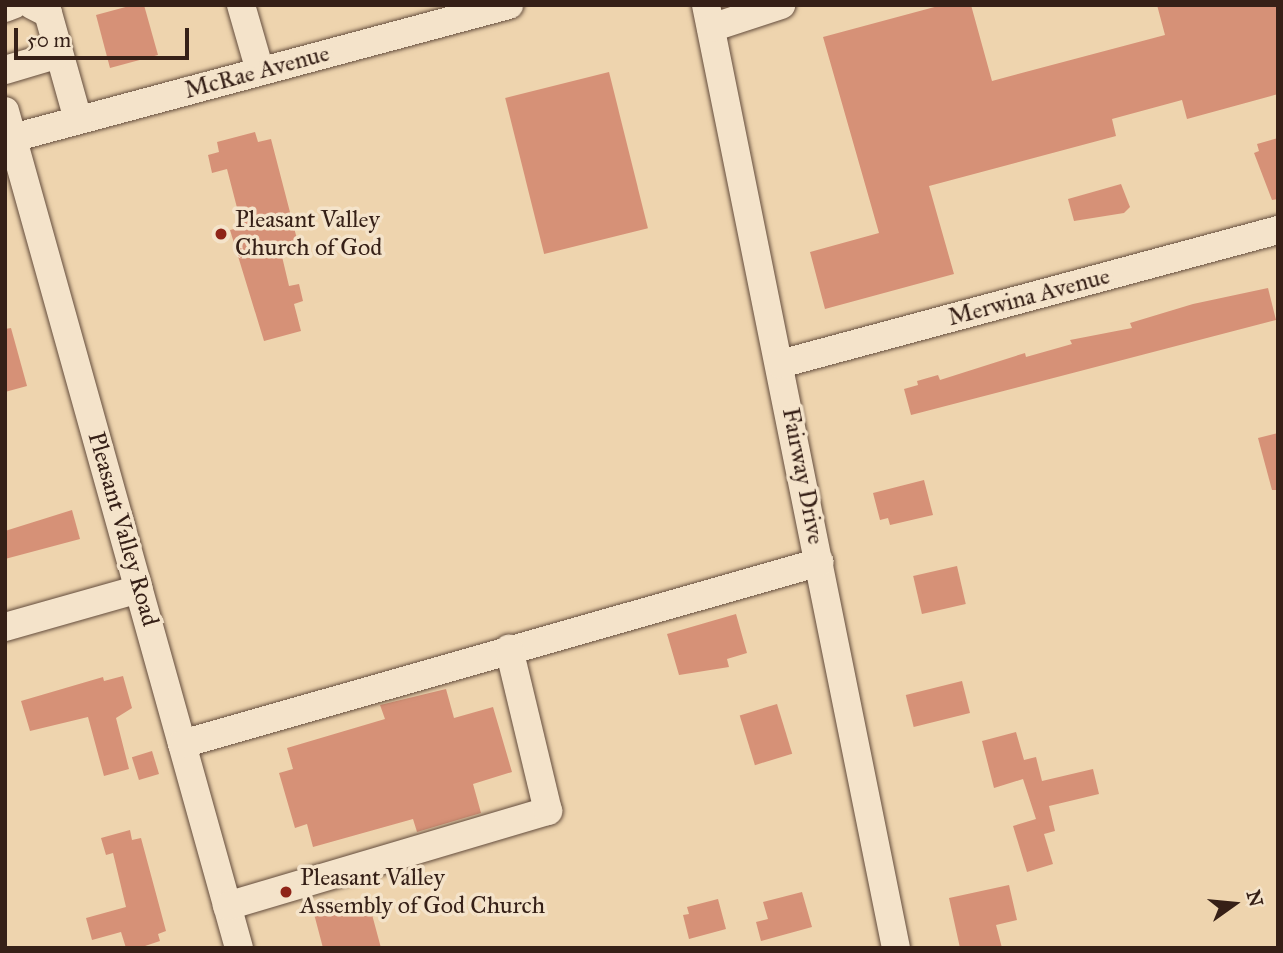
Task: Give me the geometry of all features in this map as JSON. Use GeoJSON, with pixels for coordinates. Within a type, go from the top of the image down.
{"type":"FeatureCollection","features":[{"type":"Feature","properties":{"kind":"street"},"geometry":{"type":"LineString","coordinates":[[5,8],[13,5]]}},
{"type":"Feature","properties":{"kind":"street"},"geometry":{"type":"LineString","coordinates":[[32,5],[48,13],[78,120]]}},
{"type":"Feature","properties":{"kind":"street"},"geometry":{"type":"LineString","coordinates":[[241,5],[260,71]]}},
{"type":"Feature","properties":{"kind":"street","name":"McRae Avenue"},"geometry":{"type":"LineString","coordinates":[[9,139],[509,5]]}},
{"type":"Feature","properties":{"kind":"street"},"geometry":{"type":"LineString","coordinates":[[708,16],[781,5]]}},
{"type":"Feature","properties":{"kind":"street","name":"Fairway Drive"},"geometry":{"type":"LineString","coordinates":[[708,16],[896,948]]}},
{"type":"Feature","properties":{"kind":"street"},"geometry":{"type":"LineString","coordinates":[[5,70],[59,54]]}},
{"type":"Feature","properties":{"kind":"street","name":"Pleasant Valley Road"},"geometry":{"type":"LineString","coordinates":[[5,111],[9,139],[239,948]]}},
{"type":"Feature","properties":{"kind":"street","name":"Merwina Avenue"},"geometry":{"type":"LineString","coordinates":[[780,364],[1278,230]]}},
{"type":"Feature","properties":{"kind":"street"},"geometry":{"type":"LineString","coordinates":[[182,744],[820,562]]}},
{"type":"Feature","properties":{"kind":"street"},"geometry":{"type":"LineString","coordinates":[[5,627],[139,589]]}},
{"type":"Feature","properties":{"kind":"street"},"geometry":{"type":"LineString","coordinates":[[228,906],[548,811],[509,649]]}},
{"type":"Feature","properties":{"kind":"building"},"geometry":{"type":"Polygon","coordinates":[[[133,5],[144,5],[158,55],[110,68],[96,15],[133,5]]]}},
{"type":"Feature","properties":{"kind":"building"},"geometry":{"type":"Polygon","coordinates":[[[942,5],[971,5],[992,81],[1165,35],[1157,5],[1278,5],[1278,94],[1187,119],[1182,100],[1112,119],[1116,136],[929,186],[954,274],[825,309],[810,252],[879,233],[823,37],[942,5]]]}},
{"type":"Feature","properties":{"kind":"building"},"geometry":{"type":"Polygon","coordinates":[[[609,72],[648,228],[544,254],[505,98],[609,72]]]}},
{"type":"Feature","properties":{"kind":"building"},"geometry":{"type":"Polygon","coordinates":[[[255,132],[258,142],[271,139],[298,243],[280,248],[289,286],[299,284],[303,301],[294,304],[301,331],[264,341],[230,230],[242,227],[227,169],[212,173],[208,155],[219,152],[217,142],[255,132]]]}},
{"type":"Feature","properties":{"kind":"building"},"geometry":{"type":"Polygon","coordinates":[[[1278,138],[1278,199],[1272,200],[1254,153],[1259,151],[1257,144],[1278,138]]]}},
{"type":"Feature","properties":{"kind":"building"},"geometry":{"type":"Polygon","coordinates":[[[1121,184],[1130,207],[1124,213],[1074,221],[1068,199],[1121,184]]]}},
{"type":"Feature","properties":{"kind":"building"},"geometry":{"type":"Polygon","coordinates":[[[1268,288],[1276,320],[911,415],[904,389],[918,385],[917,381],[938,375],[940,380],[1025,353],[1026,357],[1072,344],[1070,340],[1132,328],[1130,323],[1193,304],[1268,288]]]}},
{"type":"Feature","properties":{"kind":"building"},"geometry":{"type":"Polygon","coordinates":[[[11,328],[27,386],[5,392],[5,329],[11,328]]]}},
{"type":"Feature","properties":{"kind":"building"},"geometry":{"type":"Polygon","coordinates":[[[1278,433],[1278,490],[1272,490],[1258,438],[1278,433]]]}},
{"type":"Feature","properties":{"kind":"building"},"geometry":{"type":"Polygon","coordinates":[[[924,480],[933,515],[890,525],[888,518],[880,520],[873,493],[924,480]]]}},
{"type":"Feature","properties":{"kind":"building"},"geometry":{"type":"Polygon","coordinates":[[[72,510],[80,539],[5,559],[5,531],[72,510]]]}},
{"type":"Feature","properties":{"kind":"building"},"geometry":{"type":"Polygon","coordinates":[[[957,566],[966,604],[922,614],[913,576],[957,566]]]}},
{"type":"Feature","properties":{"kind":"building"},"geometry":{"type":"Polygon","coordinates":[[[736,614],[747,653],[727,659],[729,667],[679,675],[667,634],[736,614]]]}},
{"type":"Feature","properties":{"kind":"building"},"geometry":{"type":"Polygon","coordinates":[[[123,676],[132,708],[116,718],[129,769],[104,776],[88,717],[30,731],[21,701],[103,677],[104,681],[123,676]]]}},
{"type":"Feature","properties":{"kind":"building"},"geometry":{"type":"Polygon","coordinates":[[[962,681],[970,713],[914,727],[906,695],[962,681]]]}},
{"type":"Feature","properties":{"kind":"building"},"geometry":{"type":"Polygon","coordinates":[[[446,689],[454,718],[493,707],[512,772],[473,784],[481,813],[417,832],[413,819],[313,847],[307,824],[295,828],[279,773],[293,769],[287,748],[385,719],[380,705],[446,689]]]}},
{"type":"Feature","properties":{"kind":"building"},"geometry":{"type":"Polygon","coordinates":[[[777,704],[792,754],[755,765],[740,715],[777,704]]]}},
{"type":"Feature","properties":{"kind":"building"},"geometry":{"type":"Polygon","coordinates":[[[1016,732],[1024,760],[1036,757],[1042,781],[1093,769],[1099,794],[1049,806],[1055,831],[1044,834],[1053,864],[1027,872],[1013,826],[1036,819],[1023,779],[994,788],[982,741],[1016,732]]]}},
{"type":"Feature","properties":{"kind":"building"},"geometry":{"type":"Polygon","coordinates":[[[152,751],[159,774],[139,780],[132,757],[152,751]]]}},
{"type":"Feature","properties":{"kind":"building"},"geometry":{"type":"Polygon","coordinates":[[[130,830],[132,840],[141,838],[166,931],[158,934],[160,941],[139,948],[126,948],[121,932],[92,940],[86,918],[126,907],[113,853],[106,855],[101,838],[130,830]]]}},
{"type":"Feature","properties":{"kind":"building"},"geometry":{"type":"Polygon","coordinates":[[[1009,885],[1017,920],[996,925],[1002,948],[960,948],[949,898],[1009,885]]]}},
{"type":"Feature","properties":{"kind":"building"},"geometry":{"type":"Polygon","coordinates":[[[802,892],[812,927],[761,941],[756,922],[768,919],[763,902],[802,892]]]}},
{"type":"Feature","properties":{"kind":"building"},"geometry":{"type":"Polygon","coordinates":[[[718,899],[726,929],[689,939],[683,915],[689,914],[687,907],[718,899]]]}},
{"type":"Feature","properties":{"kind":"building"},"geometry":{"type":"Polygon","coordinates":[[[338,903],[340,914],[370,907],[381,948],[323,948],[313,910],[338,903]]]}},
{"type":"Feature","properties":{"kind":"place","name":"Pleasant Valley Church of God"},"geometry":{"type":"Point","coordinates":[221,234]}},
{"type":"Feature","properties":{"kind":"place","name":"Pleasant Valley Assembly of God Church"},"geometry":{"type":"Point","coordinates":[286,892]}}]}
